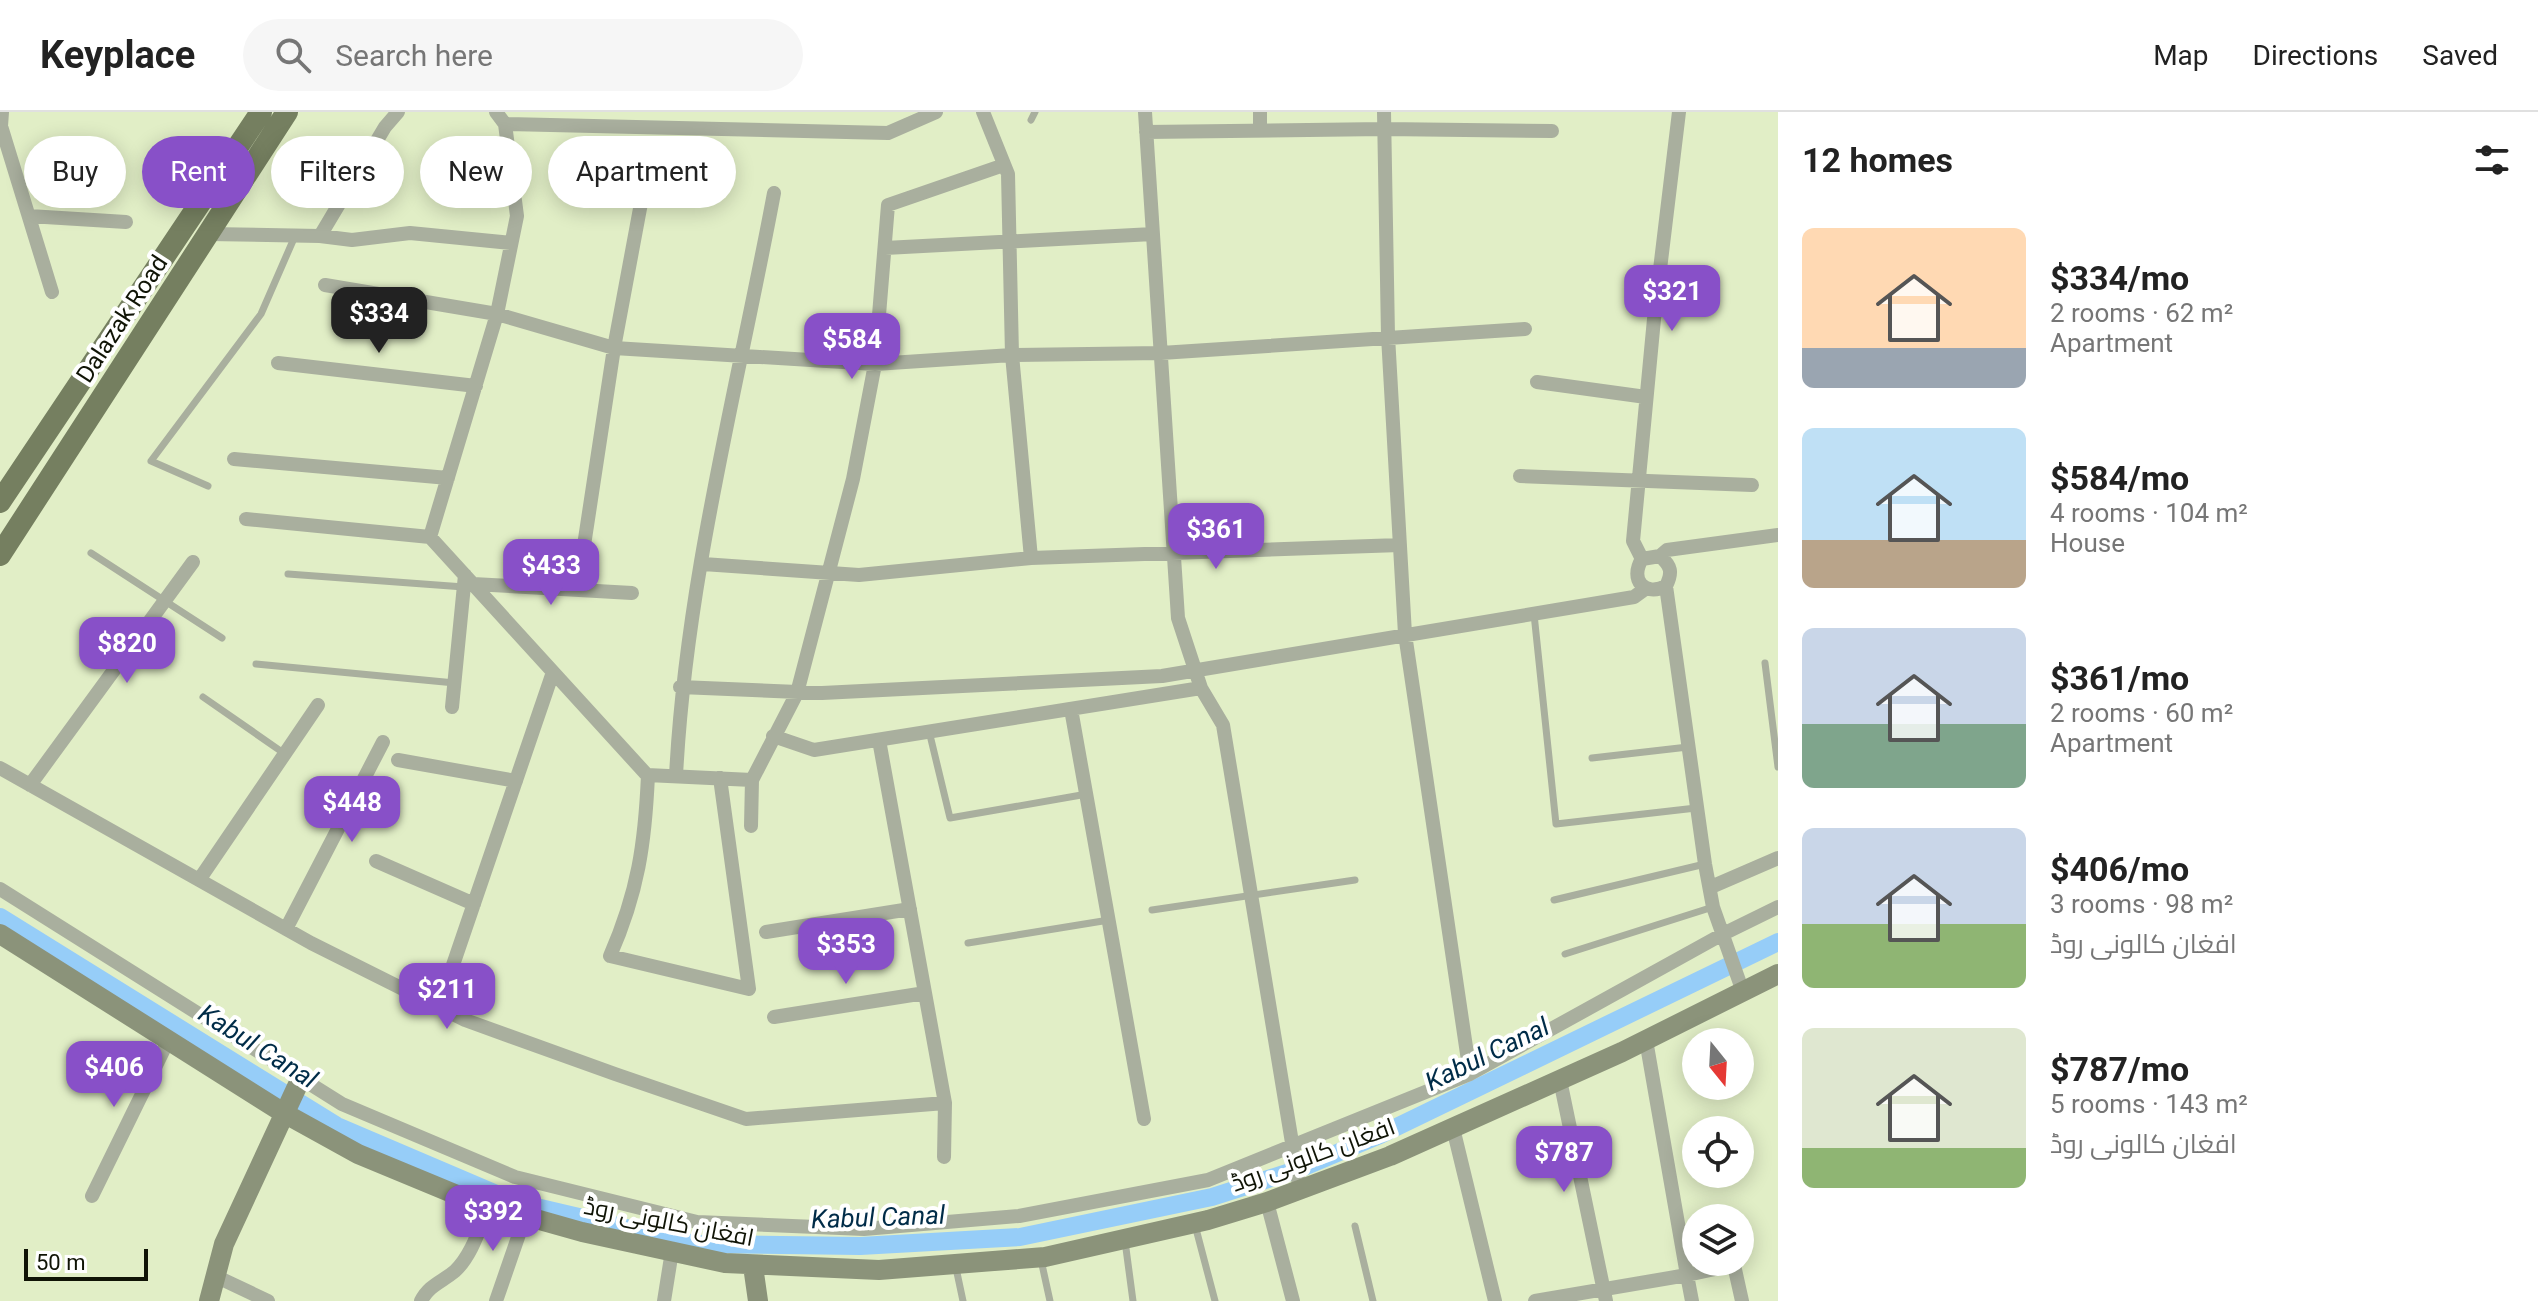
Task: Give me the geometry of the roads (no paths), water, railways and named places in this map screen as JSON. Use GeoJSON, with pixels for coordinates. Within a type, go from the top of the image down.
{"type":"FeatureCollection","features":[{"type":"Feature","properties":{"kind":"main road","name":"Dalazak Road"},"geometry":{"type":"LineString","coordinates":[[4,489],[261,112]]}},
{"type":"Feature","properties":{"kind":"main road","name":"Dalazak Road"},"geometry":{"type":"LineString","coordinates":[[0,555],[287,112]]}},
{"type":"Feature","properties":{"kind":"main road"},"geometry":{"type":"LineString","coordinates":[[191,215],[210,231]]}},
{"type":"Feature","properties":{"kind":"main road","name":"افغان کالونی روڈ"},"geometry":{"type":"LineString","coordinates":[[0,934],[282,1112],[358,1154],[489,1206],[672,1251],[753,1266],[879,1270],[1041,1258],[1195,1223],[1267,1202],[1453,1128],[1646,1040],[1741,986],[1778,974]]}},
{"type":"Feature","properties":{"kind":"main road"},"geometry":{"type":"LineString","coordinates":[[209,1301],[224,1244],[282,1112],[301,1078]]}},
{"type":"Feature","properties":{"kind":"main road"},"geometry":{"type":"LineString","coordinates":[[753,1266],[758,1301]]}},
{"type":"Feature","properties":{"kind":"street"},"geometry":{"type":"LineString","coordinates":[[2,112],[1,126],[52,292]]}},
{"type":"Feature","properties":{"kind":"street"},"geometry":{"type":"LineString","coordinates":[[320,236],[385,127],[398,112]]}},
{"type":"Feature","properties":{"kind":"street"},"geometry":{"type":"LineString","coordinates":[[430,537],[497,314],[517,216],[500,118],[888,133],[936,112]]}},
{"type":"Feature","properties":{"kind":"street"},"geometry":{"type":"LineString","coordinates":[[983,112],[1008,174],[1012,355],[1031,558]]}},
{"type":"Feature","properties":{"kind":"street"},"geometry":{"type":"LineString","coordinates":[[1145,112],[1178,618],[1201,688],[1223,725],[1299,1188]]}},
{"type":"Feature","properties":{"kind":"street"},"geometry":{"type":"LineString","coordinates":[[1260,112],[1260,130]]}},
{"type":"Feature","properties":{"kind":"street"},"geometry":{"type":"LineString","coordinates":[[1384,112],[1388,336],[1405,634],[1470,1074]]}},
{"type":"Feature","properties":{"kind":"street"},"geometry":{"type":"LineString","coordinates":[[1642,559],[1633,541],[1641,483],[1646,397],[1679,112]]}},
{"type":"Feature","properties":{"kind":"street"},"geometry":{"type":"LineString","coordinates":[[1146,132],[1384,129],[1552,131]]}},
{"type":"Feature","properties":{"kind":"street"},"geometry":{"type":"LineString","coordinates":[[751,826],[752,780],[797,693],[853,479],[875,364],[888,205],[1004,165]]}},
{"type":"Feature","properties":{"kind":"street"},"geometry":{"type":"LineString","coordinates":[[676,776],[680,687],[774,193]]}},
{"type":"Feature","properties":{"kind":"street"},"geometry":{"type":"LineString","coordinates":[[583,552],[614,348],[640,208]]}},
{"type":"Feature","properties":{"kind":"street"},"geometry":{"type":"LineString","coordinates":[[29,216],[126,222]]}},
{"type":"Feature","properties":{"kind":"street"},"geometry":{"type":"LineString","coordinates":[[210,231],[352,240],[410,233],[511,243]]}},
{"type":"Feature","properties":{"kind":"street"},"geometry":{"type":"LineString","coordinates":[[885,248],[1153,234]]}},
{"type":"Feature","properties":{"kind":"street"},"geometry":{"type":"LineString","coordinates":[[325,285],[497,314],[614,348],[875,364],[1012,355],[1161,353],[1525,329]]}},
{"type":"Feature","properties":{"kind":"street"},"geometry":{"type":"LineString","coordinates":[[278,363],[476,386]]}},
{"type":"Feature","properties":{"kind":"street"},"geometry":{"type":"LineString","coordinates":[[1537,382],[1646,397]]}},
{"type":"Feature","properties":{"kind":"street"},"geometry":{"type":"LineString","coordinates":[[234,459],[448,478]]}},
{"type":"Feature","properties":{"kind":"street"},"geometry":{"type":"LineString","coordinates":[[1520,476],[1752,485]]}},
{"type":"Feature","properties":{"kind":"street"},"geometry":{"type":"LineString","coordinates":[[246,519],[430,537],[467,582],[648,775],[752,780]]}},
{"type":"Feature","properties":{"kind":"street"},"geometry":{"type":"LineString","coordinates":[[1666,586],[1656,591],[1645,589],[1637,581],[1636,569],[1642,559],[1660,556],[1667,550],[1778,535]]}},
{"type":"Feature","properties":{"kind":"street"},"geometry":{"type":"LineString","coordinates":[[703,564],[859,575],[1031,558],[1400,545]]}},
{"type":"Feature","properties":{"kind":"street"},"geometry":{"type":"LineString","coordinates":[[1660,556],[1669,564],[1671,575],[1666,586],[1691,746],[1696,808],[1713,907],[1741,986]]}},
{"type":"Feature","properties":{"kind":"street"},"geometry":{"type":"LineString","coordinates":[[30,785],[193,562]]}},
{"type":"Feature","properties":{"kind":"street"},"geometry":{"type":"LineString","coordinates":[[467,582],[632,593]]}},
{"type":"Feature","properties":{"kind":"street"},"geometry":{"type":"LineString","coordinates":[[452,707],[467,582]]}},
{"type":"Feature","properties":{"kind":"street"},"geometry":{"type":"LineString","coordinates":[[680,687],[797,693],[1195,672],[1634,597],[1645,589]]}},
{"type":"Feature","properties":{"kind":"street"},"geometry":{"type":"LineString","coordinates":[[439,1006],[553,672]]}},
{"type":"Feature","properties":{"kind":"street"},"geometry":{"type":"LineString","coordinates":[[773,736],[814,750],[1201,688]]}},
{"type":"Feature","properties":{"kind":"street"},"geometry":{"type":"LineString","coordinates":[[199,880],[318,705]]}},
{"type":"Feature","properties":{"kind":"street"},"geometry":{"type":"LineString","coordinates":[[1071,709],[1144,1119]]}},
{"type":"Feature","properties":{"kind":"street"},"geometry":{"type":"LineString","coordinates":[[879,740],[945,1103],[944,1157]]}},
{"type":"Feature","properties":{"kind":"street"},"geometry":{"type":"LineString","coordinates":[[286,929],[383,742]]}},
{"type":"Feature","properties":{"kind":"street"},"geometry":{"type":"LineString","coordinates":[[398,760],[516,781]]}},
{"type":"Feature","properties":{"kind":"street"},"geometry":{"type":"LineString","coordinates":[[0,768],[286,929],[465,1020],[746,1119],[945,1103]]}},
{"type":"Feature","properties":{"kind":"street"},"geometry":{"type":"LineString","coordinates":[[648,775],[644,849],[626,920],[610,956],[749,989],[720,778]]}},
{"type":"Feature","properties":{"kind":"street"},"geometry":{"type":"LineString","coordinates":[[1711,887],[1778,858]]}},
{"type":"Feature","properties":{"kind":"street"},"geometry":{"type":"LineString","coordinates":[[376,861],[474,904]]}},
{"type":"Feature","properties":{"kind":"street"},"geometry":{"type":"LineString","coordinates":[[0,889],[342,1104],[515,1177],[697,1222],[864,1229],[1019,1216],[1208,1180],[1292,1151],[1470,1074],[1778,907]]}},
{"type":"Feature","properties":{"kind":"street"},"geometry":{"type":"LineString","coordinates":[[766,932],[910,909]]}},
{"type":"Feature","properties":{"kind":"street"},"geometry":{"type":"LineString","coordinates":[[774,1017],[925,993]]}},
{"type":"Feature","properties":{"kind":"street"},"geometry":{"type":"LineString","coordinates":[[92,1196],[169,1039]]}},
{"type":"Feature","properties":{"kind":"street"},"geometry":{"type":"LineString","coordinates":[[1646,1040],[1682,1246]]}},
{"type":"Feature","properties":{"kind":"street"},"geometry":{"type":"LineString","coordinates":[[1560,1080],[1604,1295]]}},
{"type":"Feature","properties":{"kind":"street"},"geometry":{"type":"LineString","coordinates":[[1453,1128],[1495,1301]]}},
{"type":"Feature","properties":{"kind":"street"},"geometry":{"type":"LineString","coordinates":[[1267,1202],[1293,1301]]}},
{"type":"Feature","properties":{"kind":"street"},"geometry":{"type":"LineString","coordinates":[[421,1301],[427,1289],[456,1270],[466,1257],[489,1206]]}},
{"type":"Feature","properties":{"kind":"street"},"geometry":{"type":"LineString","coordinates":[[496,1301],[525,1217]]}},
{"type":"Feature","properties":{"kind":"street"},"geometry":{"type":"LineString","coordinates":[[664,1301],[672,1251]]}},
{"type":"Feature","properties":{"kind":"street"},"geometry":{"type":"LineString","coordinates":[[215,1276],[268,1301]]}},
{"type":"Feature","properties":{"kind":"street"},"geometry":{"type":"LineString","coordinates":[[1535,1301],[1604,1295],[1683,1276]]}},
{"type":"Feature","properties":{"kind":"street"},"geometry":{"type":"LineString","coordinates":[[1687,1276],[1692,1301]]}},
{"type":"Feature","properties":{"kind":"street"},"geometry":{"type":"LineString","coordinates":[[1736,1276],[1742,1301]]}},
{"type":"Feature","properties":{"kind":"lane"},"geometry":{"type":"LineString","coordinates":[[208,486],[151,461],[261,314],[295,236]]}},
{"type":"Feature","properties":{"kind":"lane"},"geometry":{"type":"LineString","coordinates":[[91,553],[222,638]]}},
{"type":"Feature","properties":{"kind":"lane"},"geometry":{"type":"LineString","coordinates":[[288,574],[467,582]]}},
{"type":"Feature","properties":{"kind":"lane"},"geometry":{"type":"LineString","coordinates":[[1534,614],[1556,824],[1696,808]]}},
{"type":"Feature","properties":{"kind":"lane"},"geometry":{"type":"LineString","coordinates":[[1765,663],[1774,698],[1778,767]]}},
{"type":"Feature","properties":{"kind":"lane"},"geometry":{"type":"LineString","coordinates":[[256,664],[455,683]]}},
{"type":"Feature","properties":{"kind":"lane"},"geometry":{"type":"LineString","coordinates":[[203,697],[285,754]]}},
{"type":"Feature","properties":{"kind":"lane"},"geometry":{"type":"LineString","coordinates":[[929,731],[950,818],[1087,794]]}},
{"type":"Feature","properties":{"kind":"lane"},"geometry":{"type":"LineString","coordinates":[[1592,758],[1691,746]]}},
{"type":"Feature","properties":{"kind":"lane"},"geometry":{"type":"LineString","coordinates":[[1554,900],[1705,864]]}},
{"type":"Feature","properties":{"kind":"lane"},"geometry":{"type":"LineString","coordinates":[[1152,910],[1355,880]]}},
{"type":"Feature","properties":{"kind":"lane"},"geometry":{"type":"LineString","coordinates":[[1565,954],[1713,907]]}},
{"type":"Feature","properties":{"kind":"lane"},"geometry":{"type":"LineString","coordinates":[[968,943],[1109,920]]}},
{"type":"Feature","properties":{"kind":"lane"},"geometry":{"type":"LineString","coordinates":[[1195,1223],[1215,1301]]}},
{"type":"Feature","properties":{"kind":"lane"},"geometry":{"type":"LineString","coordinates":[[1355,1226],[1373,1301]]}},
{"type":"Feature","properties":{"kind":"lane"},"geometry":{"type":"LineString","coordinates":[[1124,1239],[1133,1301]]}},
{"type":"Feature","properties":{"kind":"lane"},"geometry":{"type":"LineString","coordinates":[[1041,1258],[1050,1301]]}},
{"type":"Feature","properties":{"kind":"lane"},"geometry":{"type":"LineString","coordinates":[[955,1264],[963,1301]]}},
{"type":"Feature","properties":{"kind":"waterway","name":"Kabul Canal"},"geometry":{"type":"LineString","coordinates":[[0,917],[337,1126],[515,1202],[694,1244],[860,1246],[1020,1237],[1212,1197],[1299,1169],[1380,1135],[1778,942]]}}]}
